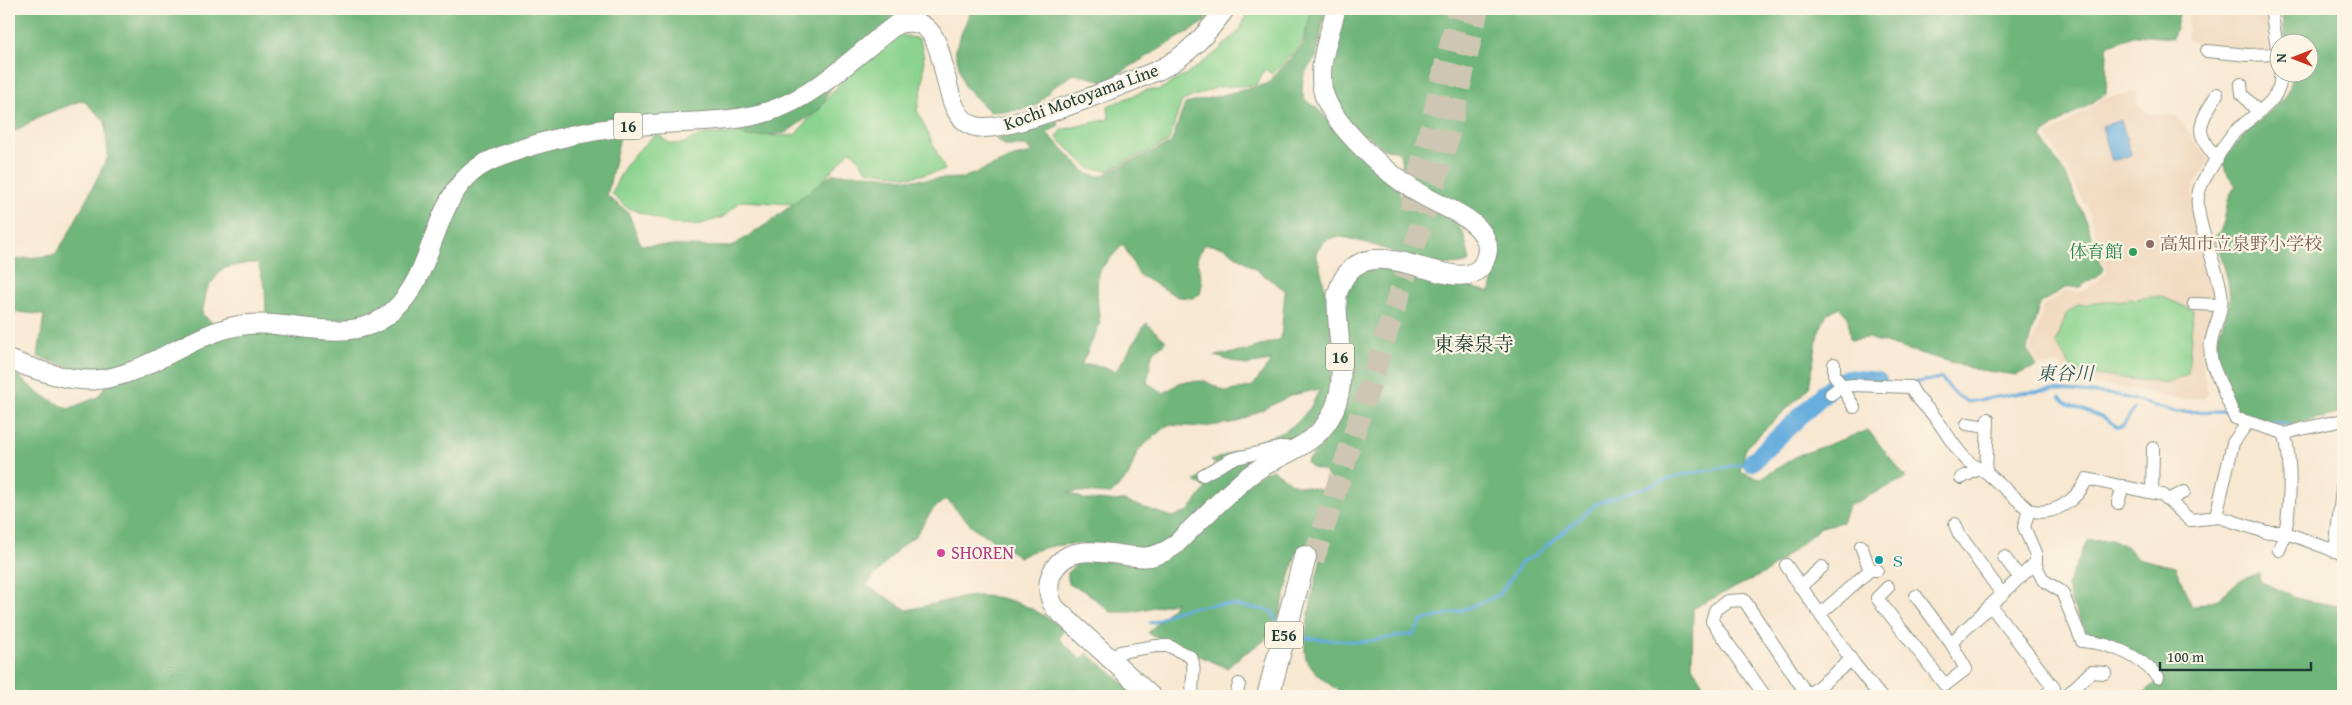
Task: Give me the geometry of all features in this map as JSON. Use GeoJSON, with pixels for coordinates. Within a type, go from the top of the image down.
{"type":"FeatureCollection","features":[{"type":"Feature","properties":{"kind":"highway","name":"E56"},"geometry":{"type":"LineString","coordinates":[[1268,696],[1307,567],[1276,696]]}},
{"type":"Feature","properties":{"kind":"main road","name":"Kochi Motoyama Line"},"geometry":{"type":"LineString","coordinates":[[9,360],[71,378],[100,379],[128,372],[210,334],[244,325],[278,324],[338,331],[364,327],[392,312],[402,301],[419,272],[453,194],[473,170],[503,156],[599,130],[740,118],[770,111],[802,97],[897,24],[907,22],[920,23],[928,29],[938,48],[955,109],[966,122],[973,126],[990,128],[1002,127],[1033,117],[1159,70],[1176,61],[1192,48],[1225,9]]}},
{"type":"Feature","properties":{"kind":"main road","name":"16"},"geometry":{"type":"LineString","coordinates":[[1151,696],[1055,608],[1051,601],[1049,590],[1049,581],[1054,570],[1066,557],[1081,552],[1143,557],[1163,554],[1257,470],[1298,450],[1324,427],[1338,397],[1341,384],[1337,295],[1340,284],[1348,271],[1359,263],[1372,259],[1386,259],[1460,276],[1476,271],[1487,255],[1486,237],[1478,227],[1393,176],[1362,146],[1331,109],[1322,82],[1336,9]]}},
{"type":"Feature","properties":{"kind":"street"},"geometry":{"type":"LineString","coordinates":[[2271,9],[2275,32]]}},
{"type":"Feature","properties":{"kind":"street"},"geometry":{"type":"LineString","coordinates":[[2207,51],[2248,55],[2270,54]]}},
{"type":"Feature","properties":{"kind":"street"},"geometry":{"type":"LineString","coordinates":[[2281,82],[2277,92],[2231,136],[2202,183],[2198,202],[2220,284],[2222,305],[2210,341],[2210,358],[2232,416],[2285,435],[2294,430],[2308,429],[2343,420]]}},
{"type":"Feature","properties":{"kind":"street"},"geometry":{"type":"LineString","coordinates":[[2241,84],[2242,94],[2258,112]]}},
{"type":"Feature","properties":{"kind":"street"},"geometry":{"type":"LineString","coordinates":[[2217,94],[2200,122],[2203,143],[2217,159]]}},
{"type":"Feature","properties":{"kind":"street"},"geometry":{"type":"LineString","coordinates":[[2194,304],[2222,305]]}},
{"type":"Feature","properties":{"kind":"street"},"geometry":{"type":"LineString","coordinates":[[1834,364],[1836,387]]}},
{"type":"Feature","properties":{"kind":"street"},"geometry":{"type":"LineString","coordinates":[[1836,387],[1883,385],[1911,387],[1914,394],[1934,416],[1948,439],[2029,510],[2034,512],[2065,505],[2078,494],[2086,479],[2163,495],[2185,518],[2190,520],[2216,516],[2240,522],[2266,532],[2284,532],[2338,553]]}},
{"type":"Feature","properties":{"kind":"street"},"geometry":{"type":"LineString","coordinates":[[1836,387],[1846,392],[1854,407]]}},
{"type":"Feature","properties":{"kind":"street"},"geometry":{"type":"LineString","coordinates":[[2216,516],[2233,443],[2248,422]]}},
{"type":"Feature","properties":{"kind":"street"},"geometry":{"type":"LineString","coordinates":[[1966,424],[1988,423],[1982,470]]}},
{"type":"Feature","properties":{"kind":"street"},"geometry":{"type":"LineString","coordinates":[[2279,550],[2285,538],[2284,532],[2290,486],[2285,435]]}},
{"type":"Feature","properties":{"kind":"street"},"geometry":{"type":"LineString","coordinates":[[1203,475],[1237,458],[1283,447],[1298,450]]}},
{"type":"Feature","properties":{"kind":"street"},"geometry":{"type":"LineString","coordinates":[[2152,492],[2153,448]]}},
{"type":"Feature","properties":{"kind":"street"},"geometry":{"type":"LineString","coordinates":[[1962,478],[1982,470]]}},
{"type":"Feature","properties":{"kind":"street"},"geometry":{"type":"LineString","coordinates":[[2338,553],[2336,543],[2343,480]]}},
{"type":"Feature","properties":{"kind":"street"},"geometry":{"type":"LineString","coordinates":[[2118,502],[2123,486]]}},
{"type":"Feature","properties":{"kind":"street"},"geometry":{"type":"LineString","coordinates":[[2169,500],[2184,492]]}},
{"type":"Feature","properties":{"kind":"street"},"geometry":{"type":"LineString","coordinates":[[2029,510],[2024,527],[2036,555],[2035,564],[2043,580],[2062,592],[2082,641],[2104,644],[2136,659],[2150,668],[2158,677]]}},
{"type":"Feature","properties":{"kind":"street"},"geometry":{"type":"LineString","coordinates":[[1956,524],[1959,534],[2002,594]]}},
{"type":"Feature","properties":{"kind":"street"},"geometry":{"type":"LineString","coordinates":[[1820,614],[1873,570],[1861,546]]}},
{"type":"Feature","properties":{"kind":"street"},"geometry":{"type":"LineString","coordinates":[[2004,557],[2020,578]]}},
{"type":"Feature","properties":{"kind":"street"},"geometry":{"type":"LineString","coordinates":[[1951,643],[2035,564]]}},
{"type":"Feature","properties":{"kind":"street"},"geometry":{"type":"LineString","coordinates":[[1786,565],[1852,660],[1880,696]]}},
{"type":"Feature","properties":{"kind":"street"},"geometry":{"type":"LineString","coordinates":[[1800,587],[1822,567]]}},
{"type":"Feature","properties":{"kind":"street"},"geometry":{"type":"LineString","coordinates":[[1888,587],[1877,598],[1945,685],[1966,669],[1951,643],[1916,596]]}},
{"type":"Feature","properties":{"kind":"street"},"geometry":{"type":"LineString","coordinates":[[1765,696],[1712,621],[1714,610],[1727,601],[1744,600],[1806,694],[1852,660]]}},
{"type":"Feature","properties":{"kind":"street"},"geometry":{"type":"LineString","coordinates":[[1991,606],[2049,692],[2061,689],[2069,695],[2091,672],[2105,673]]}},
{"type":"Feature","properties":{"kind":"street"},"geometry":{"type":"LineString","coordinates":[[1112,661],[1120,652],[1156,646],[1169,646],[1191,657],[1194,671],[1193,696]]}},
{"type":"Feature","properties":{"kind":"shaded area"},"geometry":{"type":"Polygon","coordinates":[[[2189,9],[2265,9],[2270,49],[2248,51],[2206,48],[2187,39],[2189,9]]]}},
{"type":"Feature","properties":{"kind":"shaded area","name":"高知市立泉野小学校"},"geometry":{"type":"Polygon","coordinates":[[[2137,91],[2137,104],[2148,113],[2177,116],[2209,160],[2195,184],[2192,194],[2216,298],[2215,314],[2202,345],[2203,370],[2208,392],[2204,398],[2177,399],[2124,388],[2074,383],[2060,365],[2040,365],[2030,349],[2043,305],[2067,291],[2082,292],[2107,274],[2088,209],[2047,136],[2105,98],[2137,91]]]}},
{"type":"Feature","properties":{"kind":"green space"},"geometry":{"type":"Polygon","coordinates":[[[9,9],[909,9],[891,23],[834,81],[820,109],[785,133],[748,137],[719,121],[623,123],[607,196],[628,212],[641,245],[731,247],[767,224],[832,174],[868,174],[912,180],[963,178],[1014,157],[1032,153],[1026,146],[1006,146],[996,139],[1058,121],[1058,126],[1047,133],[1088,174],[1100,176],[1171,143],[1185,104],[1267,84],[1304,43],[1312,9],[1326,9],[1316,58],[1307,69],[1303,78],[1302,92],[1305,100],[1316,107],[1359,154],[1393,183],[1405,201],[1455,220],[1464,235],[1470,261],[1446,265],[1341,237],[1329,239],[1322,244],[1316,253],[1327,300],[1333,353],[1331,379],[1325,402],[1314,423],[1292,442],[1216,464],[1211,461],[1285,431],[1297,423],[1310,408],[1320,389],[1292,395],[1237,422],[1203,427],[1168,425],[1138,450],[1128,477],[1111,494],[1069,493],[1087,500],[1124,501],[1172,517],[1188,512],[1206,488],[1195,481],[1229,463],[1277,451],[1162,546],[1125,547],[1073,544],[1038,550],[1020,557],[974,528],[946,499],[933,509],[916,535],[898,549],[866,585],[907,610],[972,596],[1003,599],[1025,606],[1064,630],[1059,638],[1081,660],[1087,653],[1127,686],[1136,696],[9,696],[9,368],[38,393],[68,409],[98,397],[109,380],[38,357],[44,315],[18,312],[9,315],[9,260],[55,255],[68,235],[108,157],[105,121],[83,100],[40,116],[9,135],[9,9]],[[1123,244],[1098,272],[1097,298],[1100,324],[1081,365],[1094,365],[1116,371],[1146,323],[1166,341],[1152,354],[1147,383],[1164,393],[1181,382],[1205,381],[1226,392],[1253,386],[1271,361],[1245,365],[1215,356],[1245,351],[1281,339],[1285,290],[1224,247],[1204,244],[1197,259],[1202,284],[1200,294],[1193,298],[1178,297],[1139,275],[1123,244]],[[247,263],[222,269],[207,289],[202,314],[214,324],[266,315],[265,287],[258,263],[247,263]]]}},
{"type":"Feature","properties":{"kind":"green space"},"geometry":{"type":"Polygon","coordinates":[[[971,9],[1213,9],[1205,22],[1106,81],[1074,74],[1052,88],[1036,106],[1011,111],[990,112],[964,86],[955,50],[971,9]]]}},
{"type":"Feature","properties":{"kind":"green space"},"geometry":{"type":"Polygon","coordinates":[[[1248,9],[1313,9],[1302,43],[1272,74],[1265,69],[1256,85],[1218,87],[1182,101],[1168,142],[1109,170],[1090,169],[1057,138],[1061,130],[1109,119],[1108,106],[1147,90],[1159,90],[1190,72],[1218,51],[1240,30],[1248,9]]]}},
{"type":"Feature","properties":{"kind":"green space"},"geometry":{"type":"Polygon","coordinates":[[[1342,9],[2181,9],[2173,38],[2136,35],[2107,46],[2106,94],[2055,125],[2041,137],[2066,176],[2085,218],[2103,269],[2102,272],[2080,287],[2065,288],[2040,303],[2027,349],[2037,366],[2016,375],[1974,369],[1868,338],[1850,340],[1848,317],[1839,307],[1827,314],[1818,333],[1809,388],[1746,447],[1740,471],[1760,479],[1797,456],[1868,430],[1906,478],[1848,506],[1842,522],[1821,527],[1767,572],[1693,608],[1692,666],[1710,696],[1347,696],[1315,672],[1307,661],[1305,653],[1307,626],[1321,558],[1297,550],[1279,617],[1264,641],[1242,655],[1227,668],[1148,633],[1177,602],[1132,612],[1111,612],[1085,591],[1068,584],[1068,572],[1083,558],[1141,565],[1258,476],[1272,469],[1293,484],[1340,494],[1324,471],[1312,468],[1307,463],[1308,459],[1333,430],[1349,396],[1344,301],[1349,280],[1372,267],[1399,270],[1490,292],[1495,257],[1493,237],[1488,224],[1404,175],[1400,154],[1396,150],[1383,149],[1368,136],[1360,135],[1334,99],[1329,84],[1329,74],[1332,51],[1342,9]]]}},
{"type":"Feature","properties":{"kind":"green space"},"geometry":{"type":"Polygon","coordinates":[[[2281,9],[2343,9],[2343,413],[2282,426],[2237,412],[2222,375],[2217,360],[2216,347],[2230,297],[2215,237],[2223,224],[2231,192],[2236,186],[2226,172],[2223,161],[2238,141],[2286,96],[2290,82],[2320,82],[2320,32],[2284,32],[2281,9]]]}},
{"type":"Feature","properties":{"kind":"green space"},"geometry":{"type":"Polygon","coordinates":[[[897,34],[919,39],[922,47],[924,65],[923,84],[917,110],[945,170],[911,177],[867,170],[851,150],[807,197],[793,204],[741,201],[723,217],[698,225],[671,224],[626,207],[612,194],[620,175],[630,160],[657,133],[668,142],[674,144],[685,143],[706,134],[795,135],[853,69],[897,34]]]}},
{"type":"Feature","properties":{"kind":"green space"},"geometry":{"type":"Polygon","coordinates":[[[2160,296],[2193,310],[2188,374],[2168,383],[2074,373],[2056,343],[2066,314],[2078,305],[2160,296]]]}},
{"type":"Feature","properties":{"kind":"green space"},"geometry":{"type":"Polygon","coordinates":[[[2111,540],[2126,546],[2137,558],[2175,567],[2192,607],[2218,599],[2240,580],[2260,573],[2259,581],[2303,600],[2343,607],[2343,696],[2140,696],[2163,677],[2111,643],[2087,634],[2071,602],[2067,585],[2087,541],[2111,540]]]}},
{"type":"Feature","properties":{"kind":"water"},"geometry":{"type":"Polygon","coordinates":[[[2121,120],[2131,155],[2112,161],[2102,126],[2121,120]]]}},
{"type":"Feature","properties":{"kind":"waterway","name":"東谷川"},"geometry":{"type":"LineString","coordinates":[[1751,463],[1835,383],[1848,378],[1878,381]]}},
{"type":"Feature","properties":{"kind":"waterway","name":"東谷川"},"geometry":{"type":"LineString","coordinates":[[1913,383],[1941,378],[1955,394],[1968,402],[2020,393],[2057,390],[2117,395],[2175,412],[2225,411]]}},
{"type":"Feature","properties":{"kind":"waterway"},"geometry":{"type":"LineString","coordinates":[[2060,397],[2066,403],[2104,418],[2118,427],[2123,426],[2134,409]]}},
{"type":"Feature","properties":{"kind":"waterway","name":"東谷川"},"geometry":{"type":"LineString","coordinates":[[2266,421],[2292,426]]}},
{"type":"Feature","properties":{"kind":"waterway"},"geometry":{"type":"LineString","coordinates":[[1292,634],[1302,638],[1362,642],[1414,634],[1422,621],[1460,611],[1499,595],[1522,562],[1534,556],[1598,503],[1681,475],[1751,463]]}},
{"type":"Feature","properties":{"kind":"waterway"},"geometry":{"type":"LineString","coordinates":[[1150,623],[1178,610],[1221,604],[1238,605],[1273,612],[1277,625]]}},
{"type":"Feature","properties":{"kind":"tunnel"},"geometry":{"type":"LineString","coordinates":[[1410,211],[1459,9]]}},
{"type":"Feature","properties":{"kind":"tunnel"},"geometry":{"type":"LineString","coordinates":[[1313,561],[1443,158],[1478,9]]}},
{"type":"Feature","properties":{"kind":"place","name":"高知市立泉野小学校"},"geometry":{"type":"Point","coordinates":[2150,244]}},
{"type":"Feature","properties":{"kind":"place","name":"体育館"},"geometry":{"type":"Point","coordinates":[2133,252]}},
{"type":"Feature","properties":{"kind":"place","name":"SHOREN"},"geometry":{"type":"Point","coordinates":[941,553]}},
{"type":"Feature","properties":{"kind":"place","name":"ｓ"},"geometry":{"type":"Point","coordinates":[1879,560]}},
{"type":"Feature","properties":{"kind":"district","name":"東秦泉寺"},"geometry":{"type":"Point","coordinates":[1474,344]}}]}
